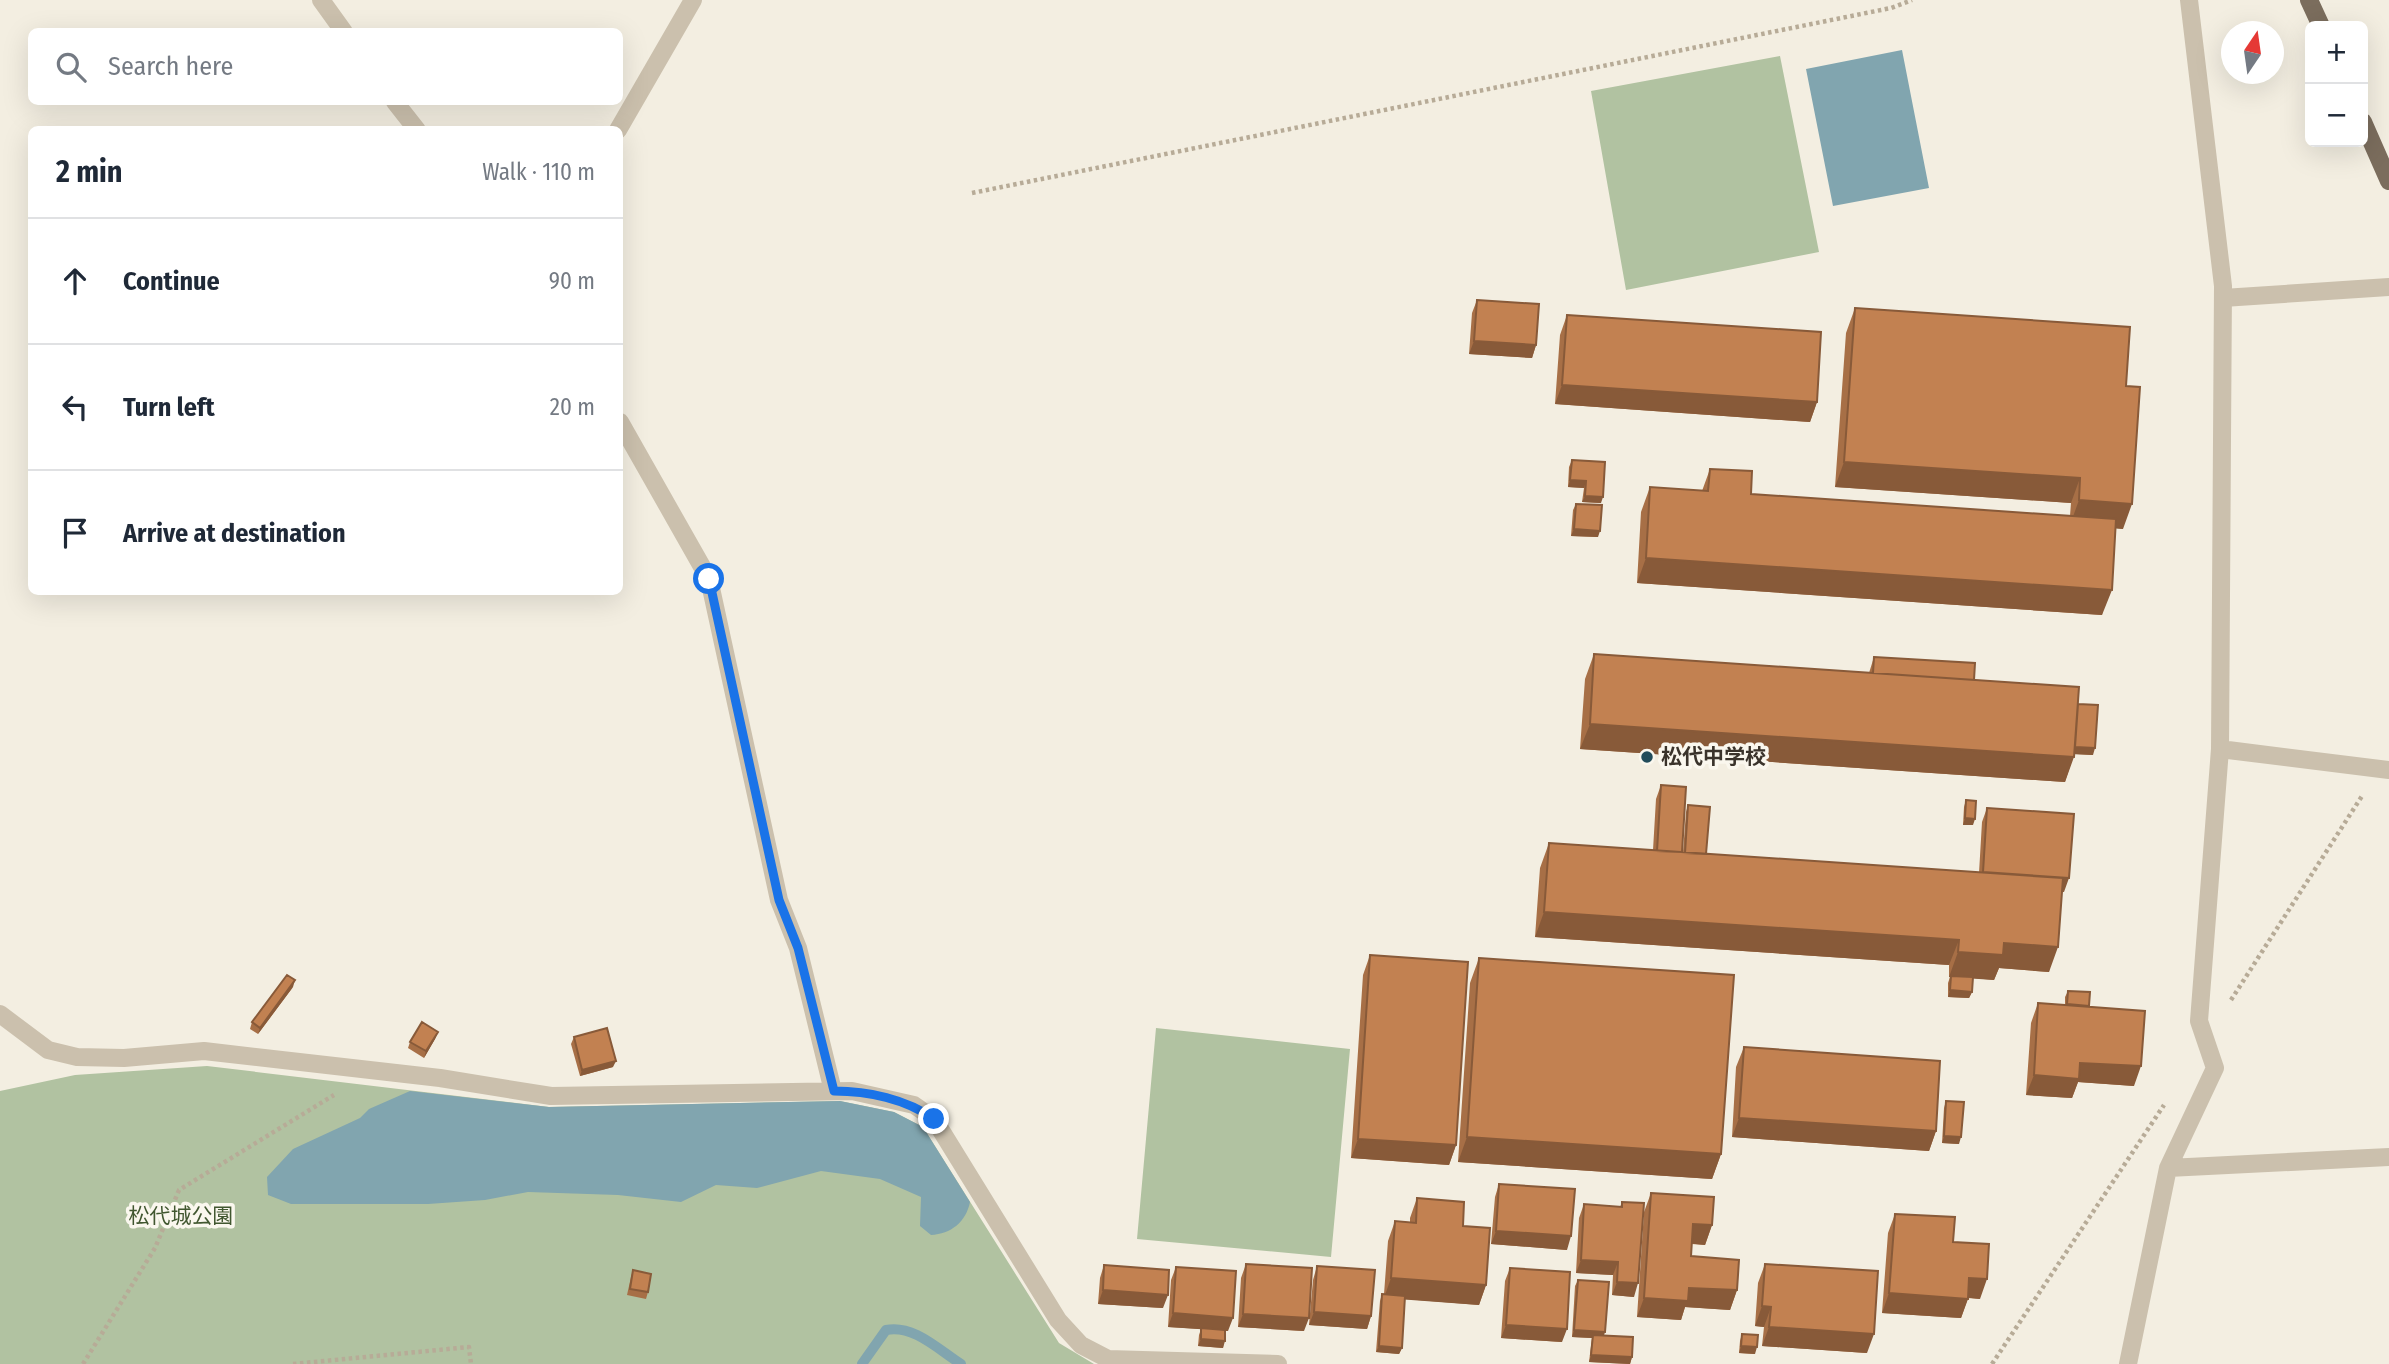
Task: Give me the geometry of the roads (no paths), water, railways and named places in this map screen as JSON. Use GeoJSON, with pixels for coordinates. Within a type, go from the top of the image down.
{"type":"FeatureCollection","features":[{"type":"Feature","properties":{"kind":"main road"},"geometry":{"type":"LineString","coordinates":[[2309,0],[2319,21]]}},
{"type":"Feature","properties":{"kind":"main road"},"geometry":{"type":"LineString","coordinates":[[2368,133],[2389,181]]}},
{"type":"Feature","properties":{"kind":"street"},"geometry":{"type":"LineString","coordinates":[[321,0],[341,28]]}},
{"type":"Feature","properties":{"kind":"street"},"geometry":{"type":"LineString","coordinates":[[620,126],[693,0]]}},
{"type":"Feature","properties":{"kind":"street"},"geometry":{"type":"LineString","coordinates":[[2128,1364],[2168,1168],[2215,1069],[2199,1021],[2220,749],[2223,298],[2189,0]]}},
{"type":"Feature","properties":{"kind":"street"},"geometry":{"type":"LineString","coordinates":[[397,105],[413,126]]}},
{"type":"Feature","properties":{"kind":"street"},"geometry":{"type":"LineString","coordinates":[[2223,298],[2389,287]]}},
{"type":"Feature","properties":{"kind":"street"},"geometry":{"type":"LineString","coordinates":[[623,427],[709,579],[779,900],[798,948],[834,1091]]}},
{"type":"Feature","properties":{"kind":"street"},"geometry":{"type":"LineString","coordinates":[[2220,749],[2389,770]]}},
{"type":"Feature","properties":{"kind":"street"},"geometry":{"type":"LineString","coordinates":[[0,1014],[48,1050],[76,1058],[124,1058],[204,1051],[373,1070],[551,1096],[852,1091],[914,1105],[934,1119],[1058,1320],[1081,1345],[1108,1361],[1266,1364]]}},
{"type":"Feature","properties":{"kind":"street"},"geometry":{"type":"LineString","coordinates":[[2168,1168],[2389,1157]]}},
{"type":"Feature","properties":{"kind":"water"},"geometry":{"type":"Polygon","coordinates":[[[1902,50],[1929,188],[1833,206],[1806,69],[1902,50]]]}},
{"type":"Feature","properties":{"kind":"water"},"geometry":{"type":"Polygon","coordinates":[[[410,1091],[549,1107],[840,1101],[894,1112],[923,1127],[970,1202],[965,1215],[956,1226],[931,1235],[920,1226],[921,1197],[880,1179],[821,1171],[757,1188],[716,1185],[681,1202],[618,1195],[528,1192],[485,1200],[428,1204],[291,1204],[268,1195],[267,1177],[293,1149],[410,1091]]]}},
{"type":"Feature","properties":{"kind":"waterway"},"geometry":{"type":"LineString","coordinates":[[862,1364],[886,1330],[896,1329],[916,1334],[961,1364]]}},
{"type":"Feature","properties":{"kind":"place","name":"松代中学校"},"geometry":{"type":"Point","coordinates":[1647,757]}},
{"type":"Feature","properties":{"kind":"park label","name":"松代城公園"},"geometry":{"type":"Point","coordinates":[181,1216]}}]}
